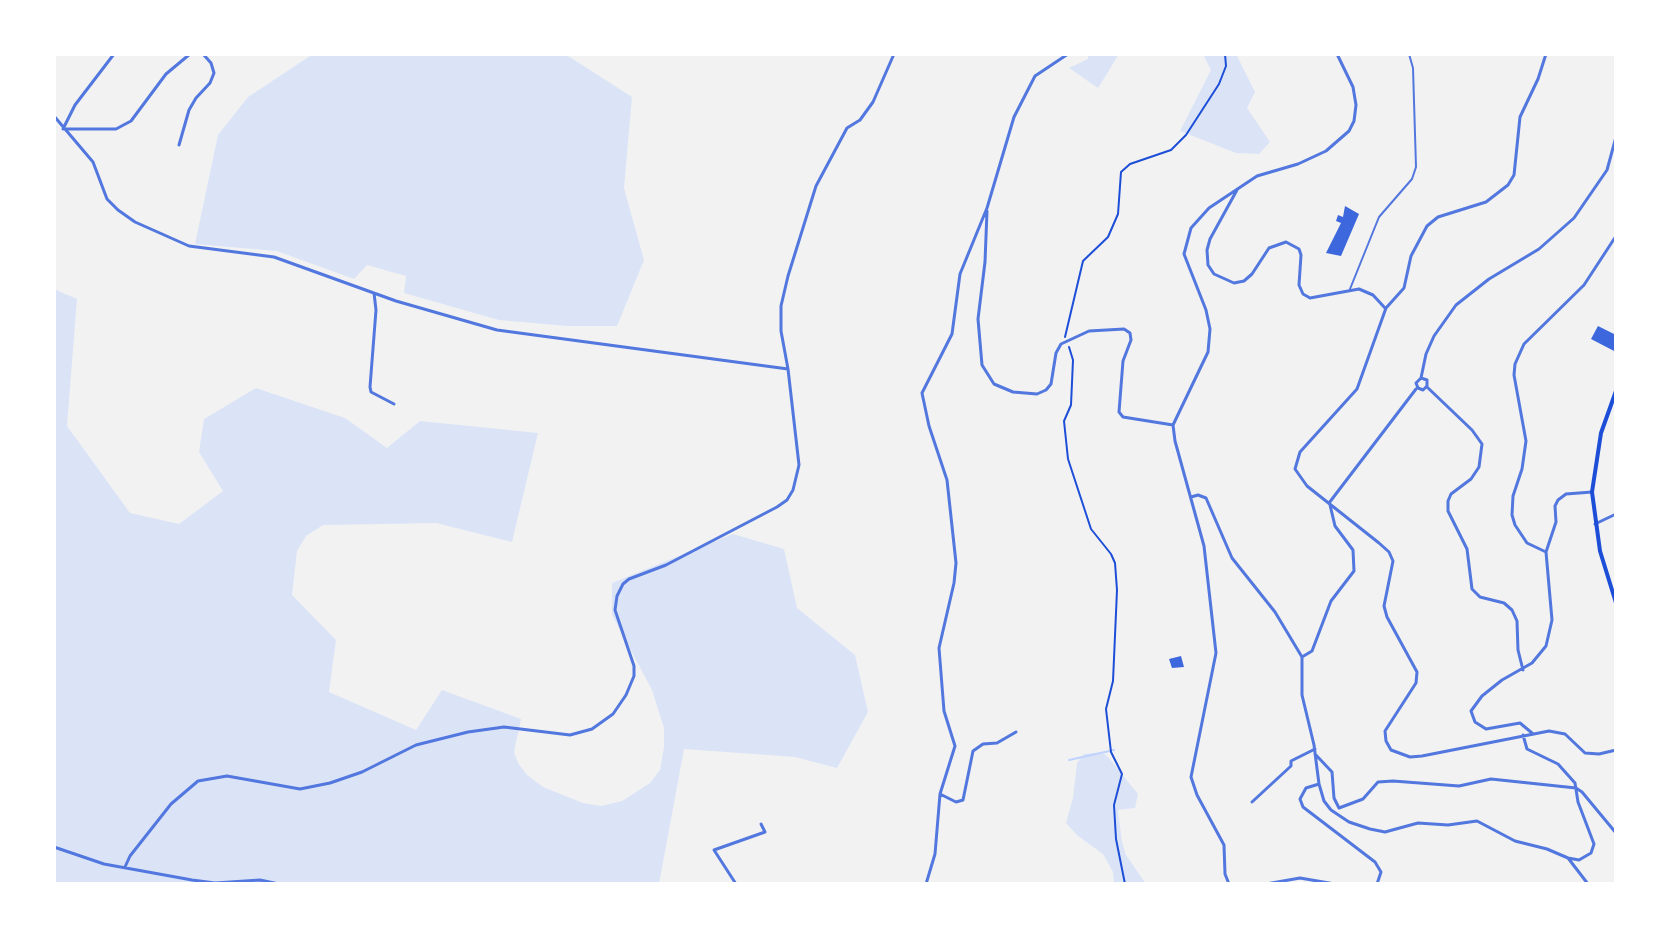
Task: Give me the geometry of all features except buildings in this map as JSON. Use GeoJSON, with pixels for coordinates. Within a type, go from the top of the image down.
{"type":"FeatureCollection","features":[{"type":"Feature","properties":{"kind":"main road"},"geometry":{"type":"LineString","coordinates":[[1616,391],[1601,433],[1592,492],[1595,524],[1616,603]]}},
{"type":"Feature","properties":{"kind":"street"},"geometry":{"type":"LineString","coordinates":[[63,129],[75,105],[114,54]]}},
{"type":"Feature","properties":{"kind":"street"},"geometry":{"type":"LineString","coordinates":[[63,129],[116,129],[131,121],[166,74],[190,54]]}},
{"type":"Feature","properties":{"kind":"street"},"geometry":{"type":"LineString","coordinates":[[179,145],[189,110],[214,73],[211,63],[203,54]]}},
{"type":"Feature","properties":{"kind":"street"},"geometry":{"type":"LineString","coordinates":[[125,867],[130,856],[171,804],[198,781],[227,776],[300,789],[341,780],[416,745],[504,727],[570,735],[592,729],[619,709],[634,676],[634,666],[615,610],[623,584],[777,507],[787,500],[793,490],[799,465],[781,331],[781,306],[816,186],[847,128],[860,120],[873,102],[894,54]]}},
{"type":"Feature","properties":{"kind":"street"},"geometry":{"type":"LineString","coordinates":[[926,884],[935,854],[940,794],[955,746],[944,711],[939,648],[956,563],[947,480],[922,393],[952,334],[960,274],[987,208],[1008,133],[1022,99],[1035,76],[1068,54]]}},
{"type":"Feature","properties":{"kind":"street"},"geometry":{"type":"LineString","coordinates":[[1229,884],[1225,874],[1224,845],[1197,795],[1191,777],[1216,653],[1204,546],[1173,425],[1208,352],[1210,329],[1206,310],[1184,254],[1191,228],[1199,218],[1239,187],[1257,176],[1298,164],[1326,151],[1349,131],[1354,121],[1353,87],[1337,54]]}},
{"type":"Feature","properties":{"kind":"street"},"geometry":{"type":"LineString","coordinates":[[1546,54],[1520,117],[1514,175],[1508,185],[1486,202],[1438,217],[1427,226],[1411,256],[1404,288],[1386,308],[1357,389],[1296,459],[1295,469],[1299,478],[1379,543],[1393,561],[1384,606],[1417,672],[1416,683],[1385,731],[1391,750],[1410,757],[1422,756],[1532,733],[1558,731],[1580,750],[1592,754],[1616,750]]}},
{"type":"Feature","properties":{"kind":"street"},"geometry":{"type":"LineString","coordinates":[[54,116],[93,162],[107,199],[135,222],[189,246],[274,257],[374,293],[497,330],[788,369]]}},
{"type":"Feature","properties":{"kind":"street"},"geometry":{"type":"LineString","coordinates":[[1329,503],[1418,388],[1417,381],[1421,378],[1426,354],[1456,305],[1489,279],[1539,249],[1574,218],[1598,186],[1614,153],[1616,137]]}},
{"type":"Feature","properties":{"kind":"street"},"geometry":{"type":"LineString","coordinates":[[1239,187],[1210,239],[1208,265],[1214,274],[1234,283],[1244,281],[1269,248],[1286,242],[1299,249],[1301,255],[1299,285],[1303,294],[1310,298],[1359,289],[1373,295],[1386,308]]}},
{"type":"Feature","properties":{"kind":"street"},"geometry":{"type":"LineString","coordinates":[[987,208],[978,319],[982,365],[994,384],[1013,392],[1037,394],[1051,384],[1056,353],[1065,341],[1089,331],[1124,329],[1130,333],[1131,340],[1123,361],[1119,412],[1123,417],[1173,425]]}},
{"type":"Feature","properties":{"kind":"street"},"geometry":{"type":"LineString","coordinates":[[1546,552],[1527,543],[1512,515],[1513,496],[1522,469],[1526,441],[1514,375],[1515,364],[1524,344],[1584,285],[1616,236]]}},
{"type":"Feature","properties":{"kind":"street"},"geometry":{"type":"LineString","coordinates":[[374,293],[376,310],[370,387],[371,392],[394,404]]}},
{"type":"Feature","properties":{"kind":"street"},"geometry":{"type":"LineString","coordinates":[[1421,378],[1427,380],[1427,387],[1472,430],[1482,444],[1476,473],[1451,494],[1448,511],[1467,549],[1472,589],[1480,597],[1504,603],[1512,610],[1517,621],[1518,650],[1523,670]]}},
{"type":"Feature","properties":{"kind":"street"},"geometry":{"type":"LineString","coordinates":[[1418,388],[1423,390],[1427,387]]}},
{"type":"Feature","properties":{"kind":"street"},"geometry":{"type":"LineString","coordinates":[[1532,733],[1520,723],[1486,729],[1475,722],[1471,711],[1482,696],[1502,680],[1523,670],[1538,658],[1549,636],[1552,620],[1546,552],[1556,522],[1555,506],[1566,494],[1592,492]]}},
{"type":"Feature","properties":{"kind":"street"},"geometry":{"type":"LineString","coordinates":[[1191,497],[1198,495],[1206,498],[1232,558],[1275,612],[1302,657],[1302,695],[1319,784],[1331,810],[1349,822],[1385,832],[1418,823],[1448,825],[1477,821],[1515,841],[1568,858],[1579,860],[1586,857],[1594,844],[1579,808],[1572,777],[1558,764],[1527,749],[1523,735]]}},
{"type":"Feature","properties":{"kind":"street"},"geometry":{"type":"LineString","coordinates":[[1302,657],[1312,651],[1331,601],[1354,571],[1353,550],[1335,526],[1329,503]]}},
{"type":"Feature","properties":{"kind":"street"},"geometry":{"type":"LineString","coordinates":[[1595,524],[1616,514]]}},
{"type":"Feature","properties":{"kind":"street"},"geometry":{"type":"LineString","coordinates":[[940,794],[956,802],[963,800],[973,751],[1016,732]]}},
{"type":"Feature","properties":{"kind":"street"},"geometry":{"type":"LineString","coordinates":[[1315,752],[1332,772],[1334,798],[1339,808],[1363,799],[1378,782],[1459,786],[1491,779],[1576,788],[1616,833]]}},
{"type":"Feature","properties":{"kind":"street"},"geometry":{"type":"LineString","coordinates":[[1252,802],[1291,766],[1291,761],[1315,752]]}},
{"type":"Feature","properties":{"kind":"street"},"geometry":{"type":"LineString","coordinates":[[1319,784],[1306,788],[1302,793],[1300,799],[1303,807],[1375,862],[1381,872],[1377,884]]}},
{"type":"Feature","properties":{"kind":"street"},"geometry":{"type":"LineString","coordinates":[[736,884],[714,850],[765,832],[761,824]]}},
{"type":"Feature","properties":{"kind":"street"},"geometry":{"type":"LineString","coordinates":[[54,847],[104,864],[215,883],[260,880],[279,884]]}},
{"type":"Feature","properties":{"kind":"street"},"geometry":{"type":"LineString","coordinates":[[1568,858],[1588,884]]}},
{"type":"Feature","properties":{"kind":"street"},"geometry":{"type":"LineString","coordinates":[[1266,884],[1300,878],[1335,884]]}},
{"type":"Feature","properties":{"kind":"lane"},"geometry":{"type":"LineString","coordinates":[[1350,291],[1379,217],[1412,179],[1416,167],[1413,68],[1409,54]]}},
{"type":"Feature","properties":{"kind":"path"},"geometry":{"type":"LineString","coordinates":[[1125,884],[1116,839],[1114,805],[1122,774],[1111,752],[1106,703],[1113,681],[1117,590],[1115,563],[1094,535],[1069,467],[1064,421],[1071,405],[1073,360],[1065,341],[1065,331],[1083,261],[1108,237],[1118,214],[1121,172],[1130,164],[1171,150],[1186,135],[1214,94],[1226,66],[1225,54]]}},
{"type":"Feature","properties":{"kind":"shaded area"},"geometry":{"type":"Polygon","coordinates":[[[313,54],[565,54],[632,97],[624,188],[644,260],[617,326],[567,326],[499,320],[404,293],[406,276],[367,265],[354,279],[277,251],[195,244],[218,135],[248,97],[313,54]]]}},
{"type":"Feature","properties":{"kind":"shaded area"},"geometry":{"type":"Polygon","coordinates":[[[1088,54],[1119,54],[1098,88],[1069,68],[1088,59],[1088,54]]]}},
{"type":"Feature","properties":{"kind":"shaded area"},"geometry":{"type":"Polygon","coordinates":[[[1203,54],[1236,54],[1255,92],[1247,108],[1270,142],[1259,154],[1236,153],[1180,131],[1211,70],[1203,54]]]}},
{"type":"Feature","properties":{"kind":"shaded area"},"geometry":{"type":"Polygon","coordinates":[[[54,289],[77,299],[67,426],[130,513],[179,524],[223,491],[199,452],[204,419],[256,388],[345,418],[387,448],[420,421],[538,433],[512,542],[436,523],[323,525],[306,536],[297,551],[292,595],[336,640],[329,692],[416,730],[442,690],[521,719],[514,752],[527,775],[543,787],[583,803],[601,806],[622,801],[650,783],[660,770],[664,728],[652,690],[612,615],[612,583],[733,534],[784,549],[797,608],[855,655],[868,712],[837,768],[795,757],[684,749],[659,884],[54,884],[54,289]]]}},
{"type":"Feature","properties":{"kind":"shaded area"},"geometry":{"type":"Polygon","coordinates":[[[1084,754],[1105,754],[1138,794],[1135,808],[1118,810],[1126,855],[1146,884],[1114,884],[1113,872],[1103,854],[1066,823],[1077,763],[1084,754]]]}},
{"type":"Feature","properties":{"kind":"waterway"},"geometry":{"type":"LineString","coordinates":[[1069,760],[1114,750]]}}]}
